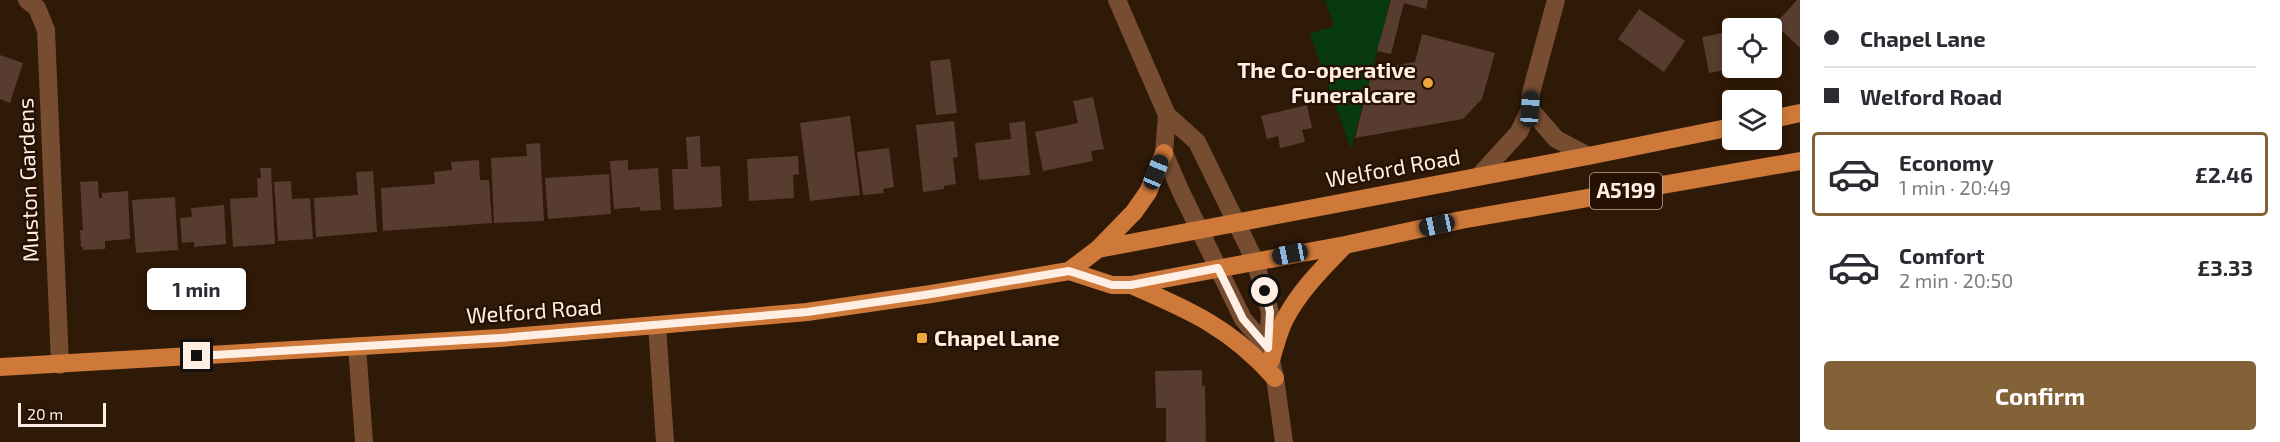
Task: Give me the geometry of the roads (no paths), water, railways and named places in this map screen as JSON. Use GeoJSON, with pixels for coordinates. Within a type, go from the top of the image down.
{"type":"FeatureCollection","features":[{"type":"Feature","properties":{"kind":"main road"},"geometry":{"type":"LineString","coordinates":[[1782,116],[1800,113]]}},
{"type":"Feature","properties":{"kind":"main road","name":"Welford Road"},"geometry":{"type":"LineString","coordinates":[[1069,271],[1098,249],[1722,129]]}},
{"type":"Feature","properties":{"kind":"main road"},"geometry":{"type":"LineString","coordinates":[[1098,249],[1134,212],[1148,192],[1164,153]]}},
{"type":"Feature","properties":{"kind":"main road","name":"Welford Road"},"geometry":{"type":"LineString","coordinates":[[0,367],[500,338],[807,312],[1069,271],[1112,285],[1131,285],[1461,220],[1800,161]]}},
{"type":"Feature","properties":{"kind":"main road"},"geometry":{"type":"LineString","coordinates":[[1269,354],[1298,297],[1345,244]]}},
{"type":"Feature","properties":{"kind":"main road"},"geometry":{"type":"LineString","coordinates":[[1131,285],[1214,324],[1254,355],[1275,378]]}},
{"type":"Feature","properties":{"kind":"street","name":"Muston Gardens"},"geometry":{"type":"LineString","coordinates":[[27,0],[38,8],[46,30],[60,365]]}},
{"type":"Feature","properties":{"kind":"street"},"geometry":{"type":"LineString","coordinates":[[1117,0],[1167,115],[1197,142],[1255,261],[1270,312],[1269,354],[1275,378],[1284,442]]}},
{"type":"Feature","properties":{"kind":"street"},"geometry":{"type":"LineString","coordinates":[[1478,177],[1519,132],[1530,109],[1531,93],[1556,0]]}},
{"type":"Feature","properties":{"kind":"street"},"geometry":{"type":"LineString","coordinates":[[1530,109],[1556,139],[1588,156]]}},
{"type":"Feature","properties":{"kind":"street"},"geometry":{"type":"LineString","coordinates":[[1167,115],[1164,153],[1243,319],[1269,354]]}},
{"type":"Feature","properties":{"kind":"street"},"geometry":{"type":"LineString","coordinates":[[657,325],[665,442]]}},
{"type":"Feature","properties":{"kind":"street"},"geometry":{"type":"LineString","coordinates":[[357,346],[364,442]]}},
{"type":"Feature","properties":{"kind":"place","name":"The Co-operative Funeralcare"},"geometry":{"type":"Point","coordinates":[1428,83]}},
{"type":"Feature","properties":{"kind":"place","name":"Chapel Lane"},"geometry":{"type":"Point","coordinates":[922,338]}}]}
